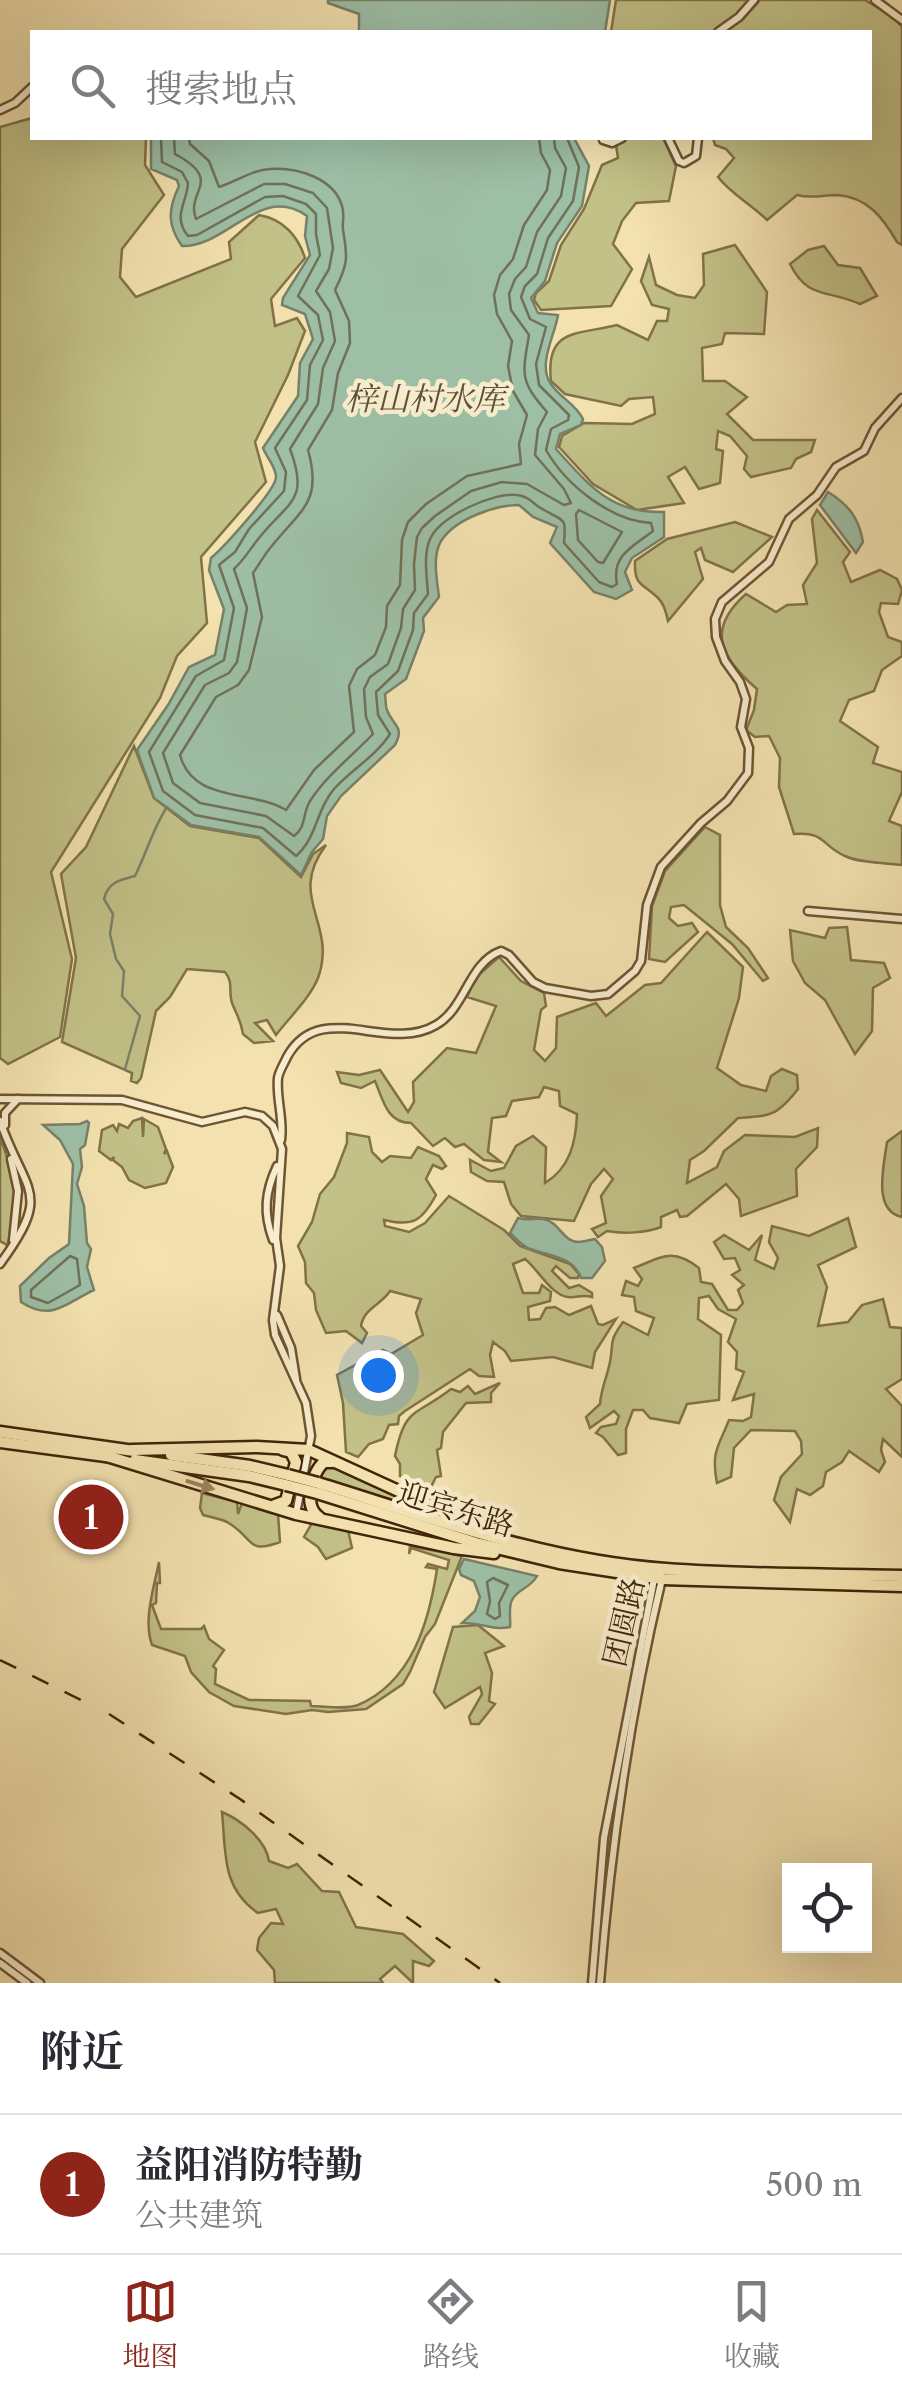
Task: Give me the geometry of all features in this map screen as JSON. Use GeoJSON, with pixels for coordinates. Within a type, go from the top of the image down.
{"type":"FeatureCollection","features":[{"type":"Feature","properties":{"kind":"highway","name":"迎宾东路"},"geometry":{"type":"LineString","coordinates":[[0,1432],[250,1466],[287,1480],[508,1540],[659,1575],[902,1576]]}},
{"type":"Feature","properties":{"kind":"highway","name":"迎宾东路"},"geometry":{"type":"LineString","coordinates":[[0,1442],[287,1480]]}},
{"type":"Feature","properties":{"kind":"highway"},"geometry":{"type":"LineString","coordinates":[[244,1499],[280,1506],[288,1498],[294,1455],[257,1446]]}},
{"type":"Feature","properties":{"kind":"highway"},"geometry":{"type":"LineString","coordinates":[[132,1450],[257,1446],[309,1450],[508,1540]]}},
{"type":"Feature","properties":{"kind":"highway"},"geometry":{"type":"LineString","coordinates":[[107,1456],[296,1514],[454,1548],[520,1555]]}},
{"type":"Feature","properties":{"kind":"highway"},"geometry":{"type":"LineString","coordinates":[[339,1524],[314,1515],[310,1509],[318,1466],[327,1461],[357,1470]]}},
{"type":"Feature","properties":{"kind":"highway","name":"迎宾东路"},"geometry":{"type":"LineString","coordinates":[[318,1488],[520,1555],[659,1575],[902,1586]]}},
{"type":"Feature","properties":{"kind":"street"},"geometry":{"type":"LineString","coordinates":[[721,30],[740,17],[754,0]]}},
{"type":"Feature","properties":{"kind":"street"},"geometry":{"type":"LineString","coordinates":[[875,0],[902,20]]}},
{"type":"Feature","properties":{"kind":"street"},"geometry":{"type":"LineString","coordinates":[[0,110],[30,89]]}},
{"type":"Feature","properties":{"kind":"street"},"geometry":{"type":"LineString","coordinates":[[603,140],[618,140]]}},
{"type":"Feature","properties":{"kind":"street"},"geometry":{"type":"LineString","coordinates":[[669,140],[679,160],[684,162],[696,156],[698,140]]}},
{"type":"Feature","properties":{"kind":"street"},"geometry":{"type":"LineString","coordinates":[[296,1514],[309,1450],[310,1417],[278,1345],[273,1320],[280,1281],[278,1075],[292,1048],[304,1036],[334,1026],[387,1034],[436,1025],[453,1010],[472,975],[492,954],[501,951],[509,954],[532,982],[544,988],[591,996],[608,994],[635,970],[641,961],[647,905],[662,867],[748,774],[749,748],[741,727],[746,699],[716,637],[722,602],[770,562],[790,518],[818,495],[836,467],[864,450],[875,428],[902,398]]}},
{"type":"Feature","properties":{"kind":"street"},"geometry":{"type":"LineString","coordinates":[[808,911],[902,919]]}},
{"type":"Feature","properties":{"kind":"street"},"geometry":{"type":"LineString","coordinates":[[0,1099],[122,1100],[202,1122],[244,1112],[266,1119],[281,1140]]}},
{"type":"Feature","properties":{"kind":"street"},"geometry":{"type":"LineString","coordinates":[[14,1155],[4,1117],[8,1107],[19,1099]]}},
{"type":"Feature","properties":{"kind":"street"},"geometry":{"type":"LineString","coordinates":[[266,1119],[281,1110]]}},
{"type":"Feature","properties":{"kind":"street"},"geometry":{"type":"LineString","coordinates":[[0,1121],[30,1189],[32,1203],[27,1223],[0,1264]]}},
{"type":"Feature","properties":{"kind":"street"},"geometry":{"type":"LineString","coordinates":[[8,1143],[18,1191],[12,1245]]}},
{"type":"Feature","properties":{"kind":"street"},"geometry":{"type":"LineString","coordinates":[[277,1249],[266,1218],[266,1198],[280,1160]]}},
{"type":"Feature","properties":{"kind":"street","name":"团圆路"},"geometry":{"type":"LineString","coordinates":[[592,1983],[604,1838],[659,1575]]}},
{"type":"Feature","properties":{"kind":"street","name":"团圆路"},"geometry":{"type":"LineString","coordinates":[[600,1983],[610,1855],[659,1575]]}},
{"type":"Feature","properties":{"kind":"street"},"geometry":{"type":"LineString","coordinates":[[0,1953],[40,1983]]}},
{"type":"Feature","properties":{"kind":"street"},"geometry":{"type":"LineString","coordinates":[[0,1963],[27,1983]]}},
{"type":"Feature","properties":{"kind":"shaded area"},"geometry":{"type":"Polygon","coordinates":[[[616,0],[750,0],[738,16],[717,30],[611,30],[616,0]]]}},
{"type":"Feature","properties":{"kind":"shaded area"},"geometry":{"type":"Polygon","coordinates":[[[760,0],[865,0],[902,27],[902,245],[873,210],[857,200],[837,195],[797,195],[767,220],[718,177],[734,158],[714,140],[872,140],[872,30],[727,30],[760,0]]]}},
{"type":"Feature","properties":{"kind":"shaded area"},"geometry":{"type":"Polygon","coordinates":[[[30,119],[30,140],[146,140],[145,165],[164,195],[122,249],[120,277],[136,297],[231,259],[229,242],[259,215],[282,225],[294,236],[305,258],[271,299],[275,326],[297,318],[305,331],[255,442],[266,482],[201,557],[207,623],[177,656],[160,698],[51,872],[72,959],[60,1037],[8,1064],[0,1058],[0,127],[30,119]]]}},
{"type":"Feature","properties":{"kind":"shaded area"},"geometry":{"type":"Polygon","coordinates":[[[622,140],[664,140],[676,166],[669,201],[636,203],[622,221],[613,244],[632,269],[611,306],[541,310],[534,300],[536,293],[549,281],[561,245],[584,209],[602,165],[618,158],[616,145],[622,140]]]}},
{"type":"Feature","properties":{"kind":"shaded area"},"geometry":{"type":"Polygon","coordinates":[[[735,245],[767,292],[764,334],[725,333],[722,344],[702,348],[703,381],[725,381],[747,397],[727,414],[753,440],[815,440],[811,452],[796,459],[791,468],[751,477],[744,469],[747,456],[730,436],[718,431],[716,449],[723,451],[720,483],[699,489],[685,467],[668,477],[684,503],[637,510],[593,484],[559,447],[562,436],[584,423],[632,424],[655,414],[653,397],[629,399],[621,406],[565,394],[551,381],[553,351],[567,337],[617,325],[648,340],[657,321],[667,321],[669,309],[652,305],[641,281],[649,257],[656,285],[695,298],[704,285],[703,254],[735,245]]]}},
{"type":"Feature","properties":{"kind":"shaded area"},"geometry":{"type":"Polygon","coordinates":[[[824,246],[838,265],[860,268],[877,296],[860,304],[811,289],[804,283],[790,264],[808,250],[824,246]]]}},
{"type":"Feature","properties":{"kind":"shaded area"},"geometry":{"type":"Polygon","coordinates":[[[817,510],[850,552],[843,562],[851,582],[880,570],[897,579],[902,590],[898,604],[881,603],[879,612],[888,637],[902,642],[902,656],[882,670],[874,691],[849,700],[840,721],[878,747],[873,763],[902,772],[902,792],[889,821],[902,826],[902,865],[851,858],[818,837],[794,834],[779,787],[780,758],[769,736],[755,737],[746,730],[757,689],[734,666],[723,643],[725,620],[746,594],[776,612],[787,605],[807,604],[803,585],[817,563],[812,519],[817,510]]]}},
{"type":"Feature","properties":{"kind":"shaded area"},"geometry":{"type":"Polygon","coordinates":[[[735,522],[772,537],[733,572],[705,560],[701,548],[695,552],[703,579],[668,621],[659,599],[638,580],[635,561],[667,539],[735,522]]]}},
{"type":"Feature","properties":{"kind":"shaded area"},"geometry":{"type":"Polygon","coordinates":[[[134,746],[154,798],[190,826],[259,838],[301,877],[313,854],[326,845],[311,880],[322,941],[318,978],[276,1035],[267,1020],[255,1023],[273,1041],[254,1043],[243,1034],[225,972],[187,969],[156,1011],[137,1083],[131,1081],[132,1073],[62,1042],[76,958],[61,874],[86,847],[134,746]]]}},
{"type":"Feature","properties":{"kind":"shaded area"},"geometry":{"type":"Polygon","coordinates":[[[705,827],[720,835],[720,905],[726,927],[748,948],[768,978],[763,981],[732,944],[684,905],[671,907],[669,918],[678,926],[692,923],[698,932],[665,962],[649,959],[652,906],[665,871],[705,827]]]}},
{"type":"Feature","properties":{"kind":"shaded area"},"geometry":{"type":"Polygon","coordinates":[[[847,927],[851,960],[884,963],[890,978],[873,988],[872,1031],[855,1054],[825,1000],[805,983],[793,961],[790,930],[825,938],[829,928],[847,927]]]}},
{"type":"Feature","properties":{"kind":"shaded area"},"geometry":{"type":"Polygon","coordinates":[[[707,932],[743,967],[739,998],[717,1068],[741,1085],[766,1091],[771,1076],[782,1069],[797,1075],[798,1089],[772,1113],[738,1118],[690,1160],[687,1183],[717,1167],[724,1151],[745,1135],[795,1137],[818,1128],[817,1147],[796,1169],[797,1196],[741,1216],[739,1199],[726,1184],[687,1216],[680,1217],[677,1210],[661,1217],[661,1227],[649,1231],[607,1231],[598,1237],[592,1229],[606,1223],[601,1196],[613,1179],[604,1169],[591,1184],[574,1221],[521,1216],[511,1204],[504,1182],[487,1181],[471,1172],[470,1160],[491,1171],[504,1168],[516,1146],[533,1136],[546,1147],[545,1183],[554,1177],[570,1153],[577,1114],[560,1106],[559,1091],[544,1087],[539,1097],[512,1101],[506,1116],[492,1118],[488,1152],[501,1162],[484,1160],[464,1144],[455,1147],[445,1138],[433,1146],[411,1123],[391,1115],[375,1081],[361,1088],[341,1083],[337,1072],[359,1075],[380,1070],[408,1112],[414,1102],[413,1082],[447,1048],[476,1053],[496,1006],[467,997],[476,977],[499,957],[521,981],[544,993],[546,1006],[541,1010],[534,1050],[545,1061],[556,1048],[557,1017],[596,1003],[606,1016],[645,985],[661,983],[707,932]]]}},
{"type":"Feature","properties":{"kind":"shaded area"},"geometry":{"type":"Polygon","coordinates":[[[142,1118],[143,1137],[144,1119],[158,1127],[166,1149],[164,1154],[167,1151],[173,1167],[166,1183],[145,1188],[129,1180],[114,1157],[111,1160],[99,1151],[102,1130],[113,1125],[117,1131],[119,1124],[128,1128],[142,1118]]]}},
{"type":"Feature","properties":{"kind":"shaded area"},"geometry":{"type":"Polygon","coordinates":[[[902,1131],[902,1217],[887,1206],[882,1186],[887,1142],[902,1131]]]}},
{"type":"Feature","properties":{"kind":"shaded area"},"geometry":{"type":"Polygon","coordinates":[[[347,1133],[369,1137],[372,1152],[382,1162],[390,1156],[411,1158],[418,1147],[439,1156],[446,1166],[442,1169],[433,1165],[426,1179],[436,1195],[421,1216],[402,1223],[384,1220],[385,1226],[409,1232],[425,1223],[449,1196],[504,1230],[520,1246],[570,1264],[578,1278],[570,1278],[556,1266],[552,1271],[569,1288],[579,1285],[592,1297],[562,1295],[525,1259],[513,1264],[523,1293],[539,1293],[542,1285],[551,1292],[550,1301],[528,1307],[529,1320],[540,1319],[546,1308],[555,1307],[569,1315],[591,1306],[598,1324],[616,1319],[595,1352],[592,1368],[553,1357],[511,1361],[493,1342],[490,1355],[494,1377],[479,1376],[470,1369],[405,1411],[398,1424],[389,1425],[383,1439],[369,1444],[358,1457],[346,1452],[337,1375],[383,1350],[391,1354],[423,1335],[416,1313],[421,1299],[390,1291],[363,1320],[361,1326],[367,1333],[362,1343],[346,1331],[326,1333],[316,1310],[298,1246],[312,1222],[320,1194],[334,1177],[347,1133]]]}},
{"type":"Feature","properties":{"kind":"shaded area"},"geometry":{"type":"Polygon","coordinates":[[[0,1137],[9,1163],[15,1205],[7,1245],[0,1241],[0,1137]]]}},
{"type":"Feature","properties":{"kind":"shaded area"},"geometry":{"type":"Polygon","coordinates":[[[848,1218],[856,1247],[818,1265],[827,1287],[818,1326],[848,1322],[862,1305],[883,1299],[890,1327],[902,1328],[902,1379],[886,1389],[902,1406],[902,1457],[883,1439],[885,1462],[879,1472],[849,1451],[842,1462],[826,1472],[823,1486],[810,1495],[797,1489],[790,1522],[774,1500],[781,1477],[802,1454],[795,1431],[751,1430],[734,1448],[731,1477],[717,1483],[715,1456],[719,1444],[729,1420],[751,1417],[754,1394],[733,1400],[744,1372],[736,1369],[737,1352],[728,1342],[736,1319],[718,1309],[709,1296],[699,1298],[698,1319],[721,1335],[719,1400],[687,1404],[679,1423],[650,1418],[643,1410],[633,1410],[626,1429],[626,1453],[618,1455],[596,1433],[601,1427],[616,1424],[619,1416],[614,1411],[590,1428],[586,1417],[600,1404],[615,1334],[623,1322],[648,1335],[654,1318],[636,1311],[634,1297],[622,1295],[626,1281],[638,1286],[642,1279],[634,1268],[667,1256],[681,1258],[699,1268],[701,1282],[712,1284],[728,1310],[737,1310],[743,1303],[738,1290],[744,1285],[732,1275],[740,1270],[735,1258],[724,1259],[714,1242],[724,1235],[749,1250],[762,1235],[755,1260],[774,1269],[778,1258],[769,1242],[772,1226],[809,1236],[848,1218]]]}},
{"type":"Feature","properties":{"kind":"shaded area"},"geometry":{"type":"Polygon","coordinates":[[[500,1383],[491,1393],[491,1402],[466,1403],[443,1432],[441,1448],[437,1450],[441,1476],[436,1477],[431,1487],[400,1476],[395,1456],[403,1428],[413,1414],[451,1389],[460,1392],[468,1386],[475,1394],[500,1383]]]}},
{"type":"Feature","properties":{"kind":"shaded area"},"geometry":{"type":"Polygon","coordinates":[[[327,1462],[447,1517],[316,1478],[327,1462]]]}},
{"type":"Feature","properties":{"kind":"shaded area"},"geometry":{"type":"Polygon","coordinates":[[[202,1493],[237,1502],[238,1514],[242,1503],[278,1514],[280,1542],[256,1546],[227,1522],[203,1515],[202,1493]]]}},
{"type":"Feature","properties":{"kind":"shaded area"},"geometry":{"type":"Polygon","coordinates":[[[312,1523],[348,1530],[352,1548],[326,1559],[304,1537],[312,1523]]]}},
{"type":"Feature","properties":{"kind":"shaded area"},"geometry":{"type":"Polygon","coordinates":[[[410,1546],[462,1556],[435,1624],[403,1684],[366,1709],[286,1714],[234,1706],[209,1692],[191,1672],[185,1656],[152,1645],[149,1614],[159,1562],[160,1583],[156,1603],[152,1605],[161,1629],[204,1626],[209,1639],[224,1650],[213,1666],[215,1684],[249,1700],[310,1701],[311,1706],[358,1705],[392,1681],[415,1648],[429,1609],[437,1569],[426,1567],[428,1564],[447,1569],[449,1560],[411,1548],[409,1554],[410,1546]]]}},
{"type":"Feature","properties":{"kind":"shaded area"},"geometry":{"type":"Polygon","coordinates":[[[478,1625],[504,1646],[485,1653],[492,1673],[489,1701],[495,1704],[479,1724],[471,1724],[469,1717],[482,1694],[480,1687],[445,1708],[434,1692],[453,1627],[478,1625]]]}},
{"type":"Feature","properties":{"kind":"shaded area"},"geometry":{"type":"Polygon","coordinates":[[[222,1812],[252,1832],[269,1861],[288,1868],[297,1864],[322,1891],[339,1892],[356,1927],[403,1934],[434,1961],[429,1966],[413,1961],[413,1983],[395,1966],[380,1979],[383,1983],[275,1983],[274,1970],[257,1950],[259,1938],[271,1923],[283,1924],[276,1909],[258,1913],[231,1881],[222,1812]]]}},
{"type":"Feature","properties":{"kind":"water"},"geometry":{"type":"Polygon","coordinates":[[[610,0],[605,30],[359,30],[359,14],[328,3],[610,0]]]}},
{"type":"Feature","properties":{"kind":"water","name":"梓山村水库"},"geometry":{"type":"Polygon","coordinates":[[[151,140],[575,140],[589,166],[582,206],[557,243],[545,281],[531,298],[538,313],[558,315],[546,359],[547,376],[583,419],[581,425],[560,434],[556,449],[602,495],[629,508],[664,512],[664,537],[632,558],[625,572],[632,590],[616,599],[594,592],[550,543],[557,527],[533,517],[519,505],[476,515],[447,533],[437,554],[439,597],[423,618],[424,631],[406,679],[385,694],[398,739],[341,796],[327,816],[323,839],[301,875],[259,837],[191,825],[154,798],[137,750],[189,667],[215,655],[224,609],[209,570],[211,558],[274,484],[273,466],[263,448],[298,396],[300,363],[313,339],[305,314],[282,305],[310,255],[305,236],[307,216],[290,208],[274,207],[259,211],[199,244],[182,246],[171,217],[177,180],[151,169],[151,140]]]}},
{"type":"Feature","properties":{"kind":"water"},"geometry":{"type":"Polygon","coordinates":[[[828,492],[856,519],[863,542],[856,553],[820,505],[828,492]]]}},
{"type":"Feature","properties":{"kind":"water"},"geometry":{"type":"Polygon","coordinates":[[[87,1121],[77,1184],[91,1249],[87,1267],[94,1290],[58,1309],[41,1311],[21,1302],[20,1286],[69,1244],[73,1164],[60,1140],[43,1125],[87,1121]]]}},
{"type":"Feature","properties":{"kind":"water"},"geometry":{"type":"Polygon","coordinates":[[[518,1218],[553,1223],[573,1241],[595,1239],[602,1247],[605,1261],[592,1278],[581,1278],[567,1261],[527,1248],[510,1233],[518,1218]]]}},
{"type":"Feature","properties":{"kind":"water"},"geometry":{"type":"Polygon","coordinates":[[[464,1559],[537,1576],[512,1600],[510,1627],[462,1623],[475,1611],[480,1597],[474,1581],[461,1575],[459,1569],[464,1559]]]}},
{"type":"Feature","properties":{"kind":"waterway"},"geometry":{"type":"LineString","coordinates":[[125,1069],[140,1016],[122,996],[124,971],[116,959],[110,934],[113,914],[104,899],[112,885],[135,876],[167,807]]}},
{"type":"Feature","properties":{"kind":"railway"},"geometry":{"type":"LineString","coordinates":[[0,1660],[83,1701]]}},
{"type":"Feature","properties":{"kind":"railway"},"geometry":{"type":"LineString","coordinates":[[109,1714],[240,1799],[500,1983]]}},
{"type":"Feature","properties":{"kind":"place","name":"益阳消防特勤"},"geometry":{"type":"Point","coordinates":[91,1517]}}]}
